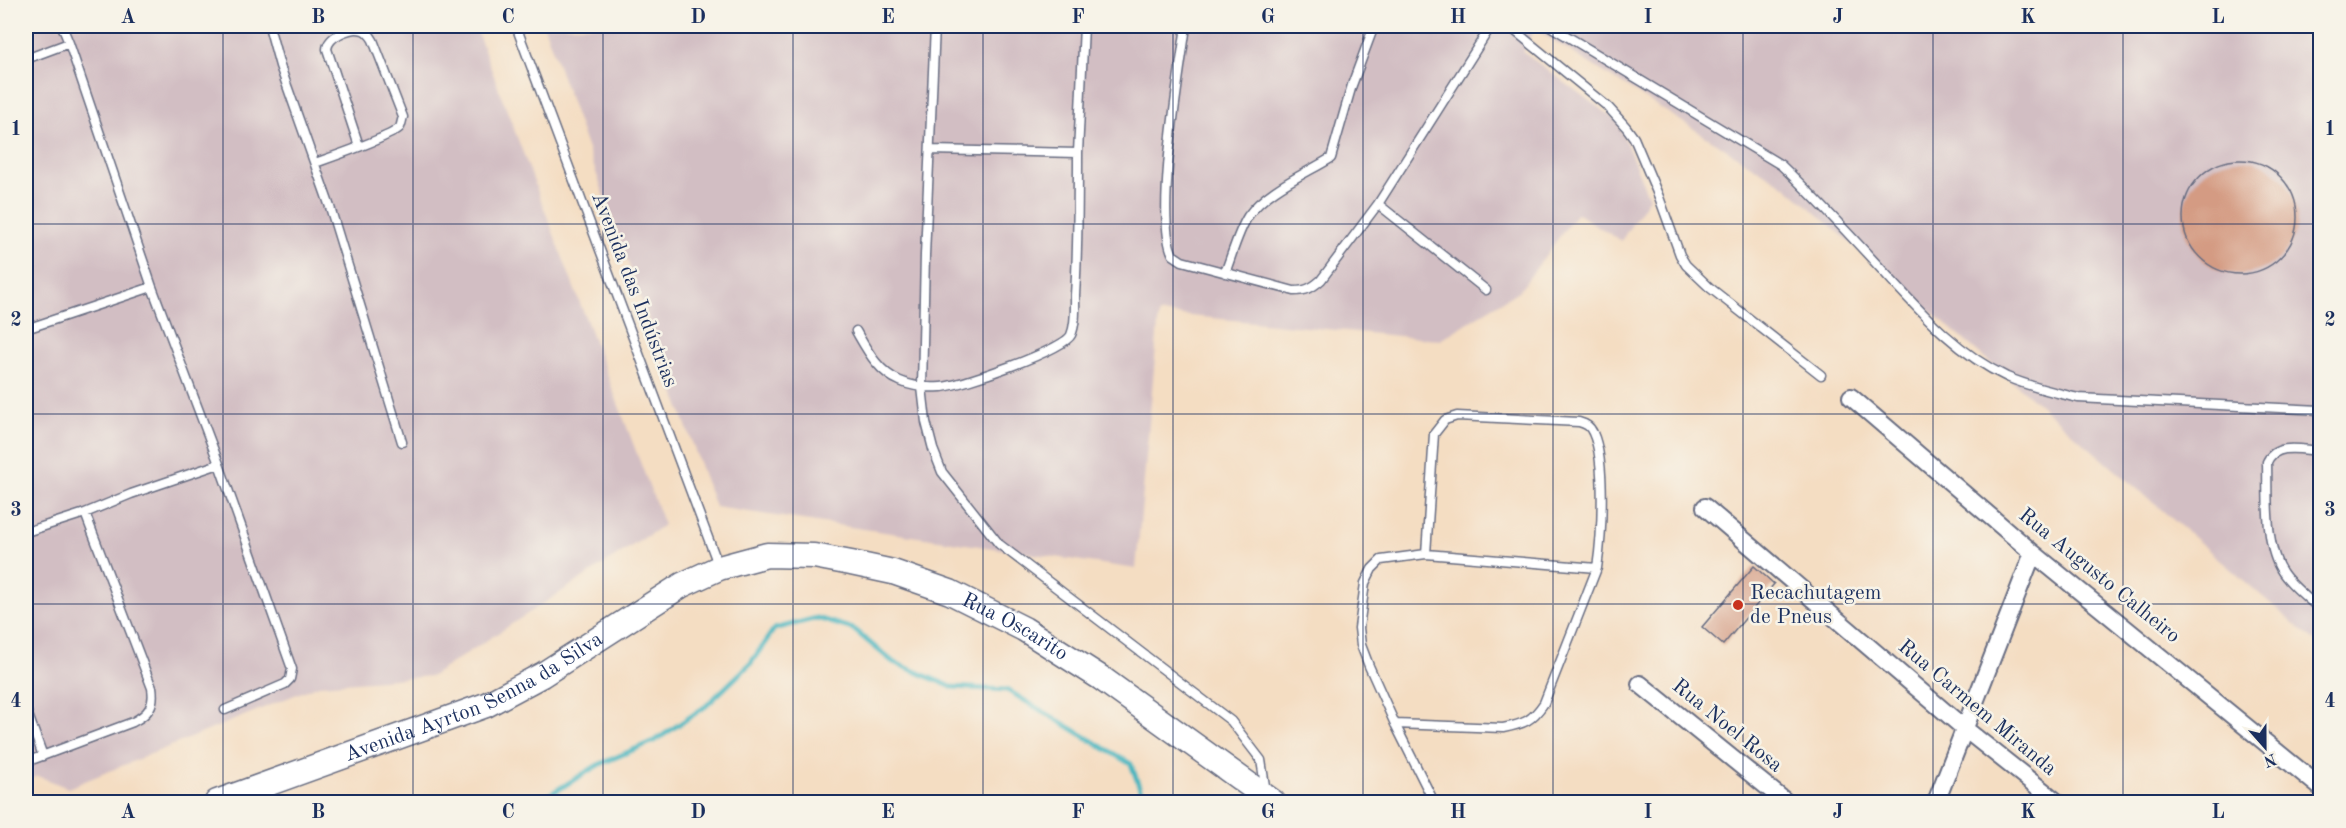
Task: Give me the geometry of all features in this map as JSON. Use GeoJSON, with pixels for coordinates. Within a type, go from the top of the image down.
{"type":"FeatureCollection","features":[{"type":"Feature","properties":{"kind":"main road","name":"Rua Oscarito"},"geometry":{"type":"LineString","coordinates":[[719,568],[768,555],[814,556],[893,572],[950,592],[1024,628],[1101,678],[1270,800]]}},
{"type":"Feature","properties":{"kind":"main road","name":"Avenida Ayrton Senna da Silva"},"geometry":{"type":"LineString","coordinates":[[217,802],[486,705],[542,675],[682,585],[719,568]]}},
{"type":"Feature","properties":{"kind":"street","name":"Rua Augusto Calheiro"},"geometry":{"type":"LineString","coordinates":[[1851,397],[2033,553],[2320,787]]}},
{"type":"Feature","properties":{"kind":"street","name":"Rua Carmem Miranda"},"geometry":{"type":"LineString","coordinates":[[1705,507],[1965,729],[2056,802]]}},
{"type":"Feature","properties":{"kind":"street"},"geometry":{"type":"LineString","coordinates":[[1936,802],[2033,553]]}},
{"type":"Feature","properties":{"kind":"street","name":"Rua Noel Rosa"},"geometry":{"type":"LineString","coordinates":[[1640,684],[1786,802]]}},
{"type":"Feature","properties":{"kind":"lane"},"geometry":{"type":"LineString","coordinates":[[63,26],[152,286],[219,464],[292,669],[290,679],[285,684],[225,710]]}},
{"type":"Feature","properties":{"kind":"lane"},"geometry":{"type":"LineString","coordinates":[[269,26],[280,66],[330,207],[402,442]]}},
{"type":"Feature","properties":{"kind":"lane","name":"Avenida das Indústrias"},"geometry":{"type":"LineString","coordinates":[[516,26],[719,568]]}},
{"type":"Feature","properties":{"kind":"lane"},"geometry":{"type":"LineString","coordinates":[[935,26],[922,387],[928,431],[942,472],[999,544],[1231,722],[1261,760],[1270,800]]}},
{"type":"Feature","properties":{"kind":"lane"},"geometry":{"type":"LineString","coordinates":[[856,331],[872,358],[886,374],[908,384],[922,387],[953,386],[1044,354],[1062,345],[1070,337],[1074,323],[1078,255],[1078,153],[1084,26]]}},
{"type":"Feature","properties":{"kind":"lane"},"geometry":{"type":"LineString","coordinates":[[1186,26],[1174,114],[1166,229],[1170,250],[1177,258],[1294,291],[1309,290],[1320,280],[1378,204],[1491,26]]}},
{"type":"Feature","properties":{"kind":"lane"},"geometry":{"type":"LineString","coordinates":[[1225,273],[1248,216],[1272,191],[1298,179],[1331,158],[1352,85],[1374,26]]}},
{"type":"Feature","properties":{"kind":"lane"},"geometry":{"type":"LineString","coordinates":[[1509,26],[1608,107],[1626,127],[1634,138],[1686,265],[1709,287],[1821,375]]}},
{"type":"Feature","properties":{"kind":"lane"},"geometry":{"type":"LineString","coordinates":[[1550,26],[1781,165],[1814,195],[1928,320],[1974,358],[2007,377],[2040,389],[2078,398],[2320,410]]}},
{"type":"Feature","properties":{"kind":"lane"},"geometry":{"type":"LineString","coordinates":[[315,163],[359,146],[393,132],[400,126],[403,117],[373,40],[367,31],[359,28],[333,37],[328,41],[327,49],[359,146]]}},
{"type":"Feature","properties":{"kind":"lane"},"geometry":{"type":"LineString","coordinates":[[26,59],[69,44]]}},
{"type":"Feature","properties":{"kind":"lane"},"geometry":{"type":"LineString","coordinates":[[930,150],[1078,153]]}},
{"type":"Feature","properties":{"kind":"lane"},"geometry":{"type":"LineString","coordinates":[[1378,204],[1486,290]]}},
{"type":"Feature","properties":{"kind":"lane"},"geometry":{"type":"LineString","coordinates":[[26,329],[152,286]]}},
{"type":"Feature","properties":{"kind":"lane"},"geometry":{"type":"LineString","coordinates":[[1395,724],[1503,728],[1535,717],[1544,703],[1597,568],[1600,550],[1600,477],[1597,443],[1587,424],[1457,416],[1445,420],[1434,434],[1426,554]]}},
{"type":"Feature","properties":{"kind":"lane"},"geometry":{"type":"LineString","coordinates":[[2320,451],[2284,449],[2274,452],[2267,462],[2270,536],[2275,557],[2283,573],[2320,609]]}},
{"type":"Feature","properties":{"kind":"lane"},"geometry":{"type":"LineString","coordinates":[[26,532],[219,464]]}},
{"type":"Feature","properties":{"kind":"lane"},"geometry":{"type":"LineString","coordinates":[[26,762],[146,716],[151,708],[152,688],[85,513]]}},
{"type":"Feature","properties":{"kind":"lane"},"geometry":{"type":"LineString","coordinates":[[1434,802],[1395,724],[1361,645],[1359,628],[1365,583],[1372,568],[1381,560],[1426,554],[1597,568]]}},
{"type":"Feature","properties":{"kind":"lane"},"geometry":{"type":"LineString","coordinates":[[26,709],[43,756]]}},
{"type":"Feature","properties":{"kind":"shaded area"},"geometry":{"type":"Polygon","coordinates":[[[26,26],[475,26],[664,525],[432,676],[319,685],[68,788],[38,776],[26,781],[26,26]]]}},
{"type":"Feature","properties":{"kind":"shaded area"},"geometry":{"type":"Polygon","coordinates":[[[544,26],[2320,26],[2320,646],[1786,187],[1535,29],[1523,52],[1617,121],[1649,198],[1621,241],[1577,213],[1520,290],[1440,340],[1159,313],[1136,569],[715,507],[544,26]]]}},
{"type":"Feature","properties":{"kind":"building"},"geometry":{"type":"Polygon","coordinates":[[[2240,160],[2262,165],[2280,177],[2292,195],[2297,217],[2292,239],[2280,257],[2262,269],[2240,274],[2218,269],[2200,257],[2188,239],[2183,217],[2188,195],[2200,177],[2218,165],[2240,160]]]}},
{"type":"Feature","properties":{"kind":"building","name":"Recachutagem de Pneus"},"geometry":{"type":"Polygon","coordinates":[[[1754,566],[1774,584],[1723,645],[1702,627],[1754,566]]]}},
{"type":"Feature","properties":{"kind":"waterway"},"geometry":{"type":"LineString","coordinates":[[529,802],[549,795],[598,765],[656,740],[706,706],[751,663],[774,629],[817,618],[853,629],[893,662],[952,687],[1007,690],[1131,764],[1145,802]]}},
{"type":"Feature","properties":{"kind":"place","name":"Recachutagem de Pneus"},"geometry":{"type":"Point","coordinates":[1738,605]}}]}
